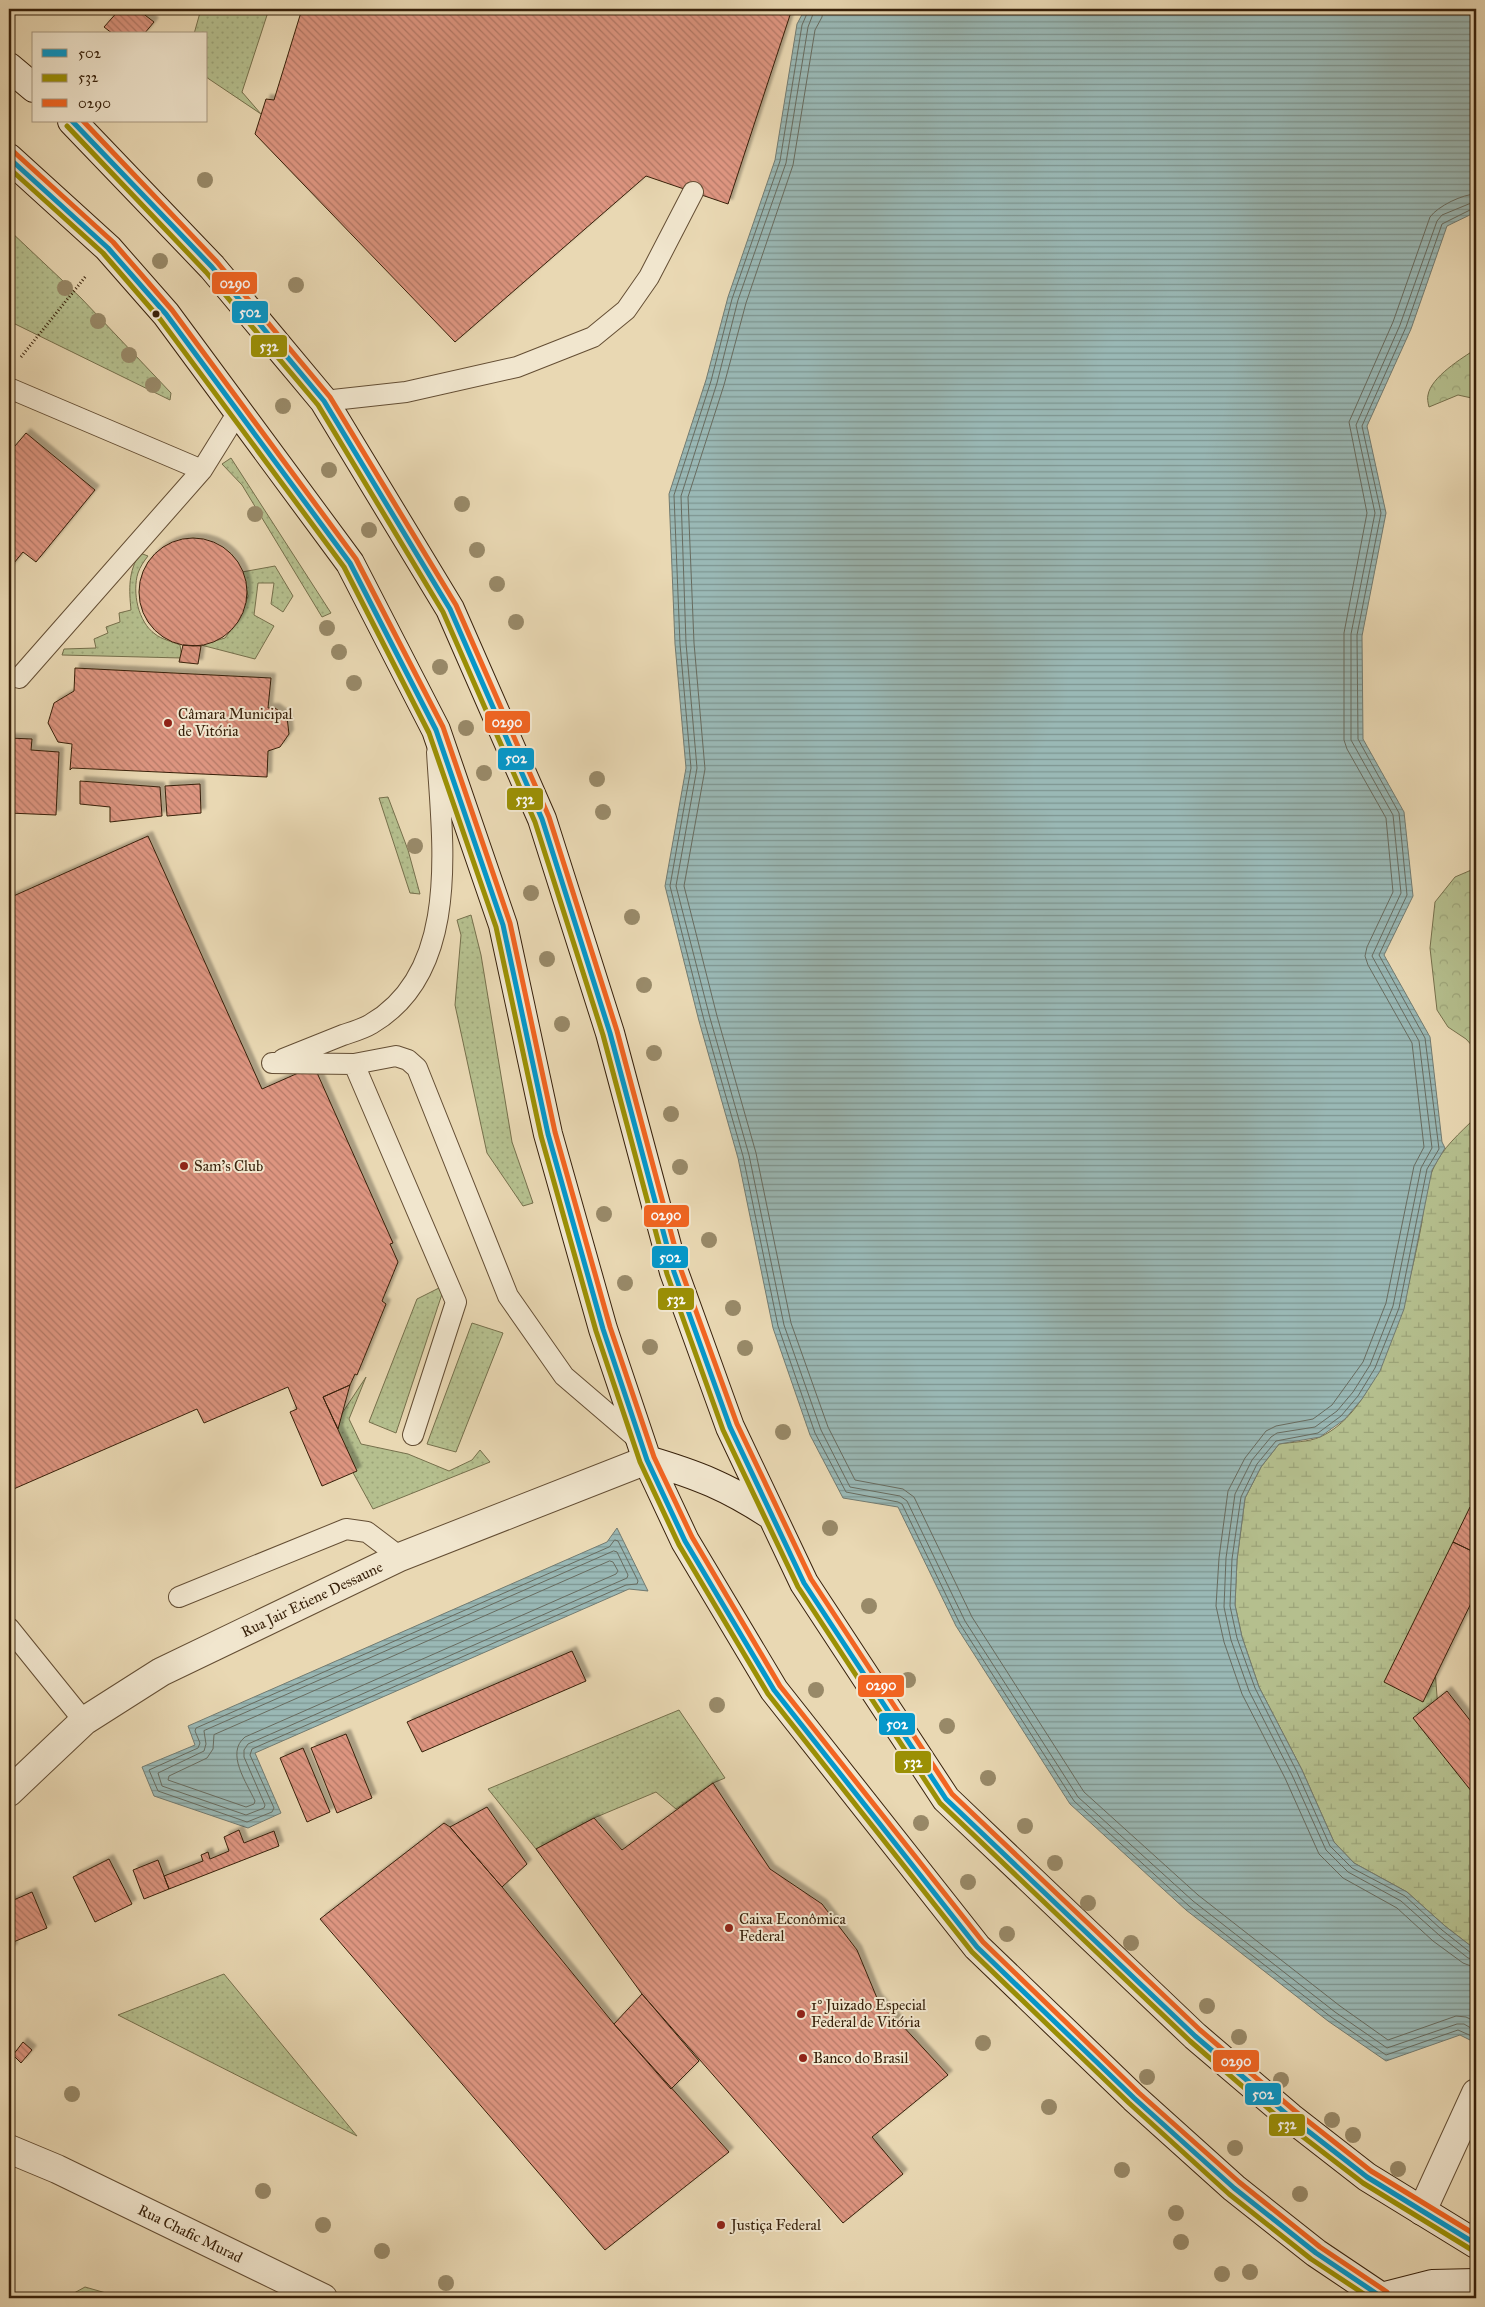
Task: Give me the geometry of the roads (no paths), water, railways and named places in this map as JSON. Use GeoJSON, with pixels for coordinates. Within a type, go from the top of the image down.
{"type":"FeatureCollection","features":[{"type":"Feature","properties":{"kind":"main road"},"geometry":{"type":"LineString","coordinates":[[9,67],[32,86]]}},
{"type":"Feature","properties":{"kind":"main road"},"geometry":{"type":"LineString","coordinates":[[73,122],[212,267],[324,401],[450,609],[542,819],[610,1032],[674,1272],[730,1427],[804,1584],[946,1799],[1195,2036],[1297,2123],[1367,2177],[1476,2244]]}},
{"type":"Feature","properties":{"kind":"main road"},"geometry":{"type":"LineString","coordinates":[[9,158],[108,248],[166,314],[350,563],[436,730],[502,926],[548,1134],[603,1329],[645,1452],[685,1541],[774,1690],[977,1947],[1134,2098],[1234,2188],[1316,2254],[1382,2298],[1432,2284],[1476,2284]]}},
{"type":"Feature","properties":{"kind":"main road"},"geometry":{"type":"LineString","coordinates":[[645,1452],[741,1495],[773,1517]]}},
{"type":"Feature","properties":{"kind":"main road","name":"Rua Jair Etiene Dessaune"},"geometry":{"type":"LineString","coordinates":[[9,1792],[26,1774],[84,1722],[161,1672],[400,1557],[645,1452]]}},
{"type":"Feature","properties":{"kind":"main road"},"geometry":{"type":"LineString","coordinates":[[1422,2211],[1472,2103]]}},
{"type":"Feature","properties":{"kind":"main road","name":"Rua Chafic Murad"},"geometry":{"type":"LineString","coordinates":[[9,2132],[57,2169]]}},
{"type":"Feature","properties":{"kind":"main road","name":"Rua Chafic Murad"},"geometry":{"type":"LineString","coordinates":[[9,2149],[57,2169],[324,2298]]}},
{"type":"Feature","properties":{"kind":"lane"},"geometry":{"type":"LineString","coordinates":[[324,401],[406,392],[517,368],[593,336],[626,310],[649,278],[693,192]]}},
{"type":"Feature","properties":{"kind":"lane"},"geometry":{"type":"LineString","coordinates":[[9,388],[202,470]]}},
{"type":"Feature","properties":{"kind":"lane"},"geometry":{"type":"LineString","coordinates":[[19,678],[202,470],[238,412]]}},
{"type":"Feature","properties":{"kind":"lane"},"geometry":{"type":"LineString","coordinates":[[436,730],[443,876],[434,935],[423,969],[399,1004],[370,1024],[272,1063],[354,1064],[396,1056],[408,1060],[417,1068],[508,1296],[564,1376],[645,1452]]}},
{"type":"Feature","properties":{"kind":"lane"},"geometry":{"type":"LineString","coordinates":[[354,1064],[456,1302],[414,1435]]}},
{"type":"Feature","properties":{"kind":"lane"},"geometry":{"type":"LineString","coordinates":[[178,1597],[346,1528],[367,1532],[400,1557]]}},
{"type":"Feature","properties":{"kind":"lane"},"geometry":{"type":"LineString","coordinates":[[9,1628],[84,1722]]}},
{"type":"Feature","properties":{"kind":"water"},"geometry":{"type":"Polygon","coordinates":[[[805,9],[1476,9],[1476,212],[1447,226],[1411,329],[1367,426],[1386,513],[1362,636],[1363,739],[1404,812],[1413,896],[1384,955],[1430,1037],[1442,1142],[1445,1148],[1432,1170],[1404,1309],[1380,1371],[1362,1399],[1345,1419],[1320,1437],[1279,1444],[1261,1467],[1245,1498],[1237,1560],[1235,1605],[1242,1637],[1259,1687],[1302,1770],[1334,1842],[1354,1863],[1407,1892],[1445,1926],[1476,1950],[1476,2043],[1460,2035],[1386,2061],[1328,2021],[1186,1910],[1070,1804],[956,1626],[898,1507],[843,1498],[810,1435],[773,1328],[738,1158],[699,1021],[665,886],[686,768],[675,644],[669,494],[706,380],[728,297],[775,160],[797,24],[805,9]]]}},
{"type":"Feature","properties":{"kind":"water"},"geometry":{"type":"Polygon","coordinates":[[[617,1528],[648,1591],[629,1589],[255,1753],[281,1813],[248,1828],[154,1796],[142,1767],[195,1745],[188,1726],[607,1542],[617,1528]]]}},
{"type":"Feature","properties":{"kind":"place","name":"Câmara Municipal de Vitória"},"geometry":{"type":"Point","coordinates":[168,723]}},
{"type":"Feature","properties":{"kind":"place","name":"Sam's Club"},"geometry":{"type":"Point","coordinates":[184,1166]}},
{"type":"Feature","properties":{"kind":"place","name":"Caixa Econômica Federal"},"geometry":{"type":"Point","coordinates":[729,1928]}},
{"type":"Feature","properties":{"kind":"place","name":"1º Juizado Especial Federal de Vitória"},"geometry":{"type":"Point","coordinates":[801,2014]}},
{"type":"Feature","properties":{"kind":"place","name":"Banco do Brasil"},"geometry":{"type":"Point","coordinates":[803,2058]}},
{"type":"Feature","properties":{"kind":"place","name":"Justiça Federal"},"geometry":{"type":"Point","coordinates":[721,2225]}}]}
